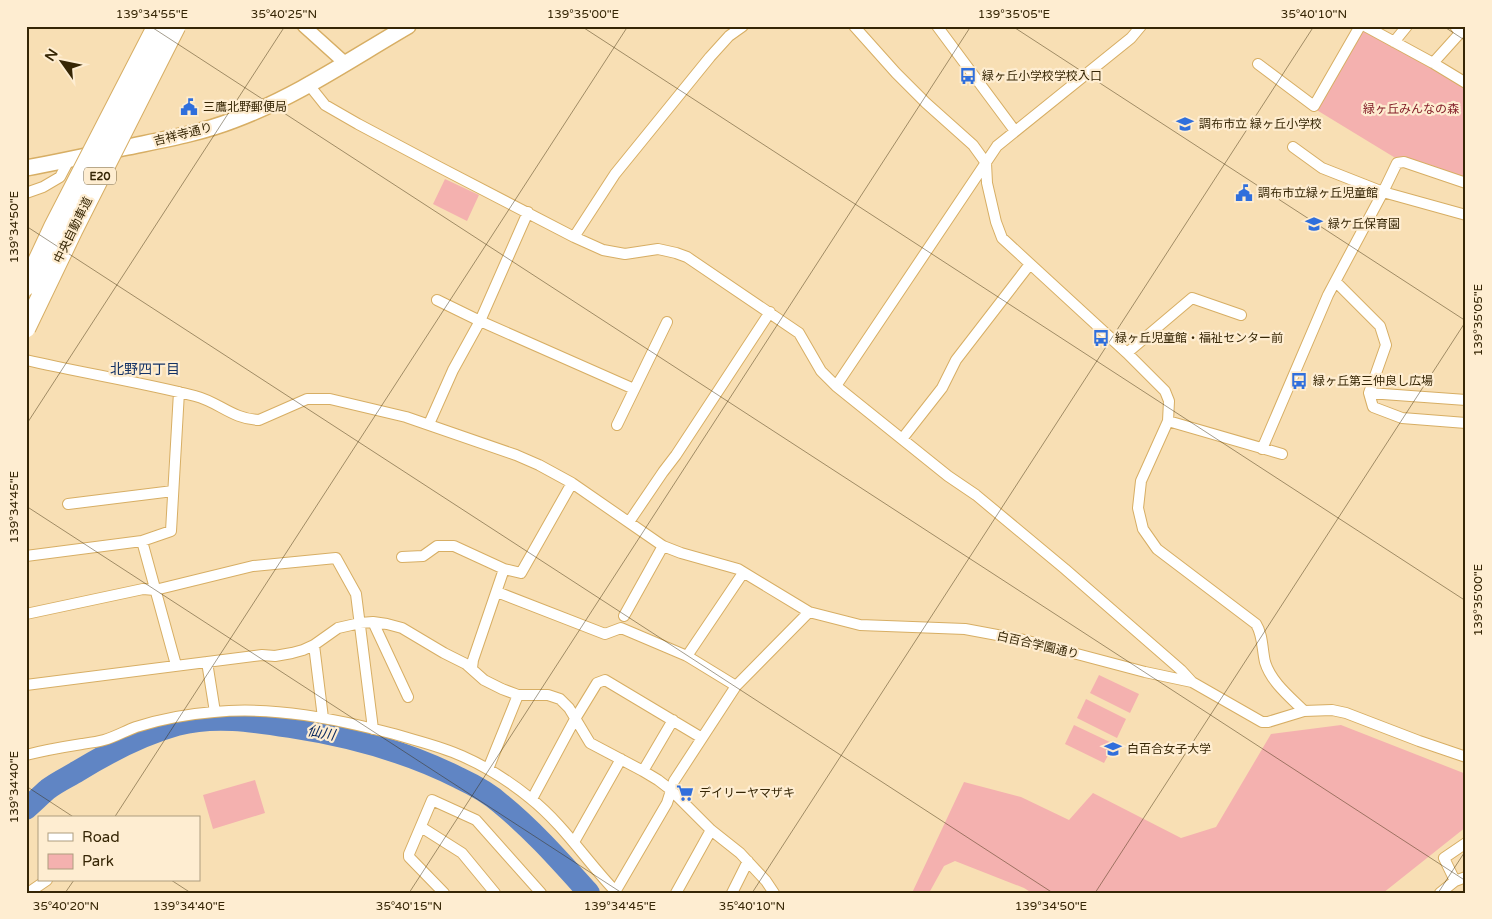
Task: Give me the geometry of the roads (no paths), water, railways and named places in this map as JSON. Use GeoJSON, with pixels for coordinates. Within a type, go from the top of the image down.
{"type":"FeatureCollection","features":[{"type":"Feature","properties":{"kind":"highway","name":"中央自動車道"},"geometry":{"type":"LineString","coordinates":[[26,286],[54,226],[157,26]]}},
{"type":"Feature","properties":{"kind":"highway","name":"中央自動車道"},"geometry":{"type":"LineString","coordinates":[[26,328],[73,230],[176,26]]}},
{"type":"Feature","properties":{"kind":"main road","name":"吉祥寺通り"},"geometry":{"type":"LineString","coordinates":[[26,168],[188,134],[234,120],[309,85],[408,26]]}},
{"type":"Feature","properties":{"kind":"street"},"geometry":{"type":"LineString","coordinates":[[304,26],[345,63]]}},
{"type":"Feature","properties":{"kind":"street"},"geometry":{"type":"LineString","coordinates":[[574,237],[626,161],[729,36],[743,26]]}},
{"type":"Feature","properties":{"kind":"street"},"geometry":{"type":"LineString","coordinates":[[854,26],[908,85],[973,145],[986,163],[987,183],[996,222],[1002,238],[1127,353],[1165,391],[1169,401],[1168,420],[1141,481],[1138,508],[1144,530],[1157,550],[1256,624],[1261,636],[1265,661],[1271,675],[1304,711]]}},
{"type":"Feature","properties":{"kind":"street"},"geometry":{"type":"LineString","coordinates":[[937,26],[1014,131]]}},
{"type":"Feature","properties":{"kind":"street"},"geometry":{"type":"LineString","coordinates":[[836,386],[997,146],[1131,38],[1141,26]]}},
{"type":"Feature","properties":{"kind":"street"},"geometry":{"type":"LineString","coordinates":[[1258,64],[1314,106],[1360,26]]}},
{"type":"Feature","properties":{"kind":"street"},"geometry":{"type":"LineString","coordinates":[[1366,26],[1466,83]]}},
{"type":"Feature","properties":{"kind":"street"},"geometry":{"type":"LineString","coordinates":[[1394,42],[1407,26]]}},
{"type":"Feature","properties":{"kind":"street"},"geometry":{"type":"LineString","coordinates":[[1433,63],[1460,33],[1455,26]]}},
{"type":"Feature","properties":{"kind":"street"},"geometry":{"type":"LineString","coordinates":[[309,85],[326,105],[439,168],[574,237],[603,250],[625,254],[658,250],[687,257],[770,312],[799,332],[821,371],[836,386],[948,476],[976,495],[1181,670],[1192,682]]}},
{"type":"Feature","properties":{"kind":"street"},"geometry":{"type":"LineString","coordinates":[[1293,146],[1322,168],[1383,192],[1466,215]]}},
{"type":"Feature","properties":{"kind":"street"},"geometry":{"type":"LineString","coordinates":[[26,193],[43,187],[60,177],[69,160]]}},
{"type":"Feature","properties":{"kind":"street"},"geometry":{"type":"LineString","coordinates":[[1262,449],[1328,295],[1397,163],[1402,162],[1466,183]]}},
{"type":"Feature","properties":{"kind":"street"},"geometry":{"type":"LineString","coordinates":[[428,424],[453,370],[480,321],[528,212]]}},
{"type":"Feature","properties":{"kind":"street"},"geometry":{"type":"LineString","coordinates":[[902,439],[942,388],[956,360],[1030,264]]}},
{"type":"Feature","properties":{"kind":"street"},"geometry":{"type":"LineString","coordinates":[[1336,282],[1380,326],[1386,345],[1369,393],[1373,407],[1402,418],[1466,424]]}},
{"type":"Feature","properties":{"kind":"street"},"geometry":{"type":"LineString","coordinates":[[1127,353],[1192,298],[1241,316]]}},
{"type":"Feature","properties":{"kind":"street"},"geometry":{"type":"LineString","coordinates":[[437,300],[634,389]]}},
{"type":"Feature","properties":{"kind":"street"},"geometry":{"type":"LineString","coordinates":[[628,522],[676,455],[770,312]]}},
{"type":"Feature","properties":{"kind":"street"},"geometry":{"type":"LineString","coordinates":[[617,425],[667,322]]}},
{"type":"Feature","properties":{"kind":"street","name":"白百合学園通り"},"geometry":{"type":"LineString","coordinates":[[26,360],[179,392],[198,397],[238,416],[251,419],[260,420],[307,399],[330,399],[373,408],[428,424],[539,465],[572,483],[615,511],[663,546],[722,564],[744,573],[809,612],[860,624],[965,629],[1024,640],[1145,672],[1192,682],[1262,722],[1268,722],[1304,711],[1332,710],[1346,713],[1418,741],[1466,756]]}},
{"type":"Feature","properties":{"kind":"street"},"geometry":{"type":"LineString","coordinates":[[26,556],[142,541],[171,531],[179,392]]}},
{"type":"Feature","properties":{"kind":"street"},"geometry":{"type":"LineString","coordinates":[[1369,393],[1466,400]]}},
{"type":"Feature","properties":{"kind":"street"},"geometry":{"type":"LineString","coordinates":[[1168,420],[1282,454]]}},
{"type":"Feature","properties":{"kind":"street"},"geometry":{"type":"LineString","coordinates":[[402,557],[423,556],[437,546],[454,546],[504,569],[521,573],[572,483]]}},
{"type":"Feature","properties":{"kind":"street"},"geometry":{"type":"LineString","coordinates":[[68,504],[173,491]]}},
{"type":"Feature","properties":{"kind":"street"},"geometry":{"type":"LineString","coordinates":[[142,541],[176,665]]}},
{"type":"Feature","properties":{"kind":"street"},"geometry":{"type":"LineString","coordinates":[[624,616],[663,546]]}},
{"type":"Feature","properties":{"kind":"street"},"geometry":{"type":"LineString","coordinates":[[26,614],[143,589],[155,590],[252,566],[336,558],[356,594],[373,729]]}},
{"type":"Feature","properties":{"kind":"street"},"geometry":{"type":"LineString","coordinates":[[472,668],[473,660],[504,569]]}},
{"type":"Feature","properties":{"kind":"street"},"geometry":{"type":"LineString","coordinates":[[687,656],[744,573]]}},
{"type":"Feature","properties":{"kind":"street"},"geometry":{"type":"LineString","coordinates":[[497,592],[605,634],[621,628],[687,656],[736,686]]}},
{"type":"Feature","properties":{"kind":"street"},"geometry":{"type":"LineString","coordinates":[[26,755],[104,740],[158,721],[215,712],[270,712],[323,718],[373,729],[429,744],[463,756],[505,779],[532,799],[554,820],[616,892],[667,803],[674,781],[736,686],[809,612]]}},
{"type":"Feature","properties":{"kind":"street"},"geometry":{"type":"LineString","coordinates":[[373,622],[408,697]]}},
{"type":"Feature","properties":{"kind":"street"},"geometry":{"type":"LineString","coordinates":[[26,685],[176,665],[262,655],[284,655],[314,645],[338,628],[360,623],[373,622],[402,628],[472,668],[488,683],[518,696],[548,695],[560,699],[569,708],[590,743],[643,771],[671,790],[711,830],[734,847],[766,881],[774,893]]}},
{"type":"Feature","properties":{"kind":"street"},"geometry":{"type":"LineString","coordinates":[[314,645],[323,718]]}},
{"type":"Feature","properties":{"kind":"street"},"geometry":{"type":"LineString","coordinates":[[207,662],[215,712]]}},
{"type":"Feature","properties":{"kind":"street"},"geometry":{"type":"LineString","coordinates":[[532,799],[597,682],[604,680],[702,738]]}},
{"type":"Feature","properties":{"kind":"street"},"geometry":{"type":"LineString","coordinates":[[488,769],[518,696]]}},
{"type":"Feature","properties":{"kind":"street"},"geometry":{"type":"LineString","coordinates":[[643,771],[673,720]]}},
{"type":"Feature","properties":{"kind":"street"},"geometry":{"type":"LineString","coordinates":[[574,842],[621,759]]}},
{"type":"Feature","properties":{"kind":"street"},"geometry":{"type":"LineString","coordinates":[[444,893],[409,858],[432,800],[476,820],[541,893]]}},
{"type":"Feature","properties":{"kind":"street"},"geometry":{"type":"LineString","coordinates":[[421,827],[462,854],[495,893]]}},
{"type":"Feature","properties":{"kind":"street"},"geometry":{"type":"LineString","coordinates":[[676,893],[711,830]]}},
{"type":"Feature","properties":{"kind":"street"},"geometry":{"type":"LineString","coordinates":[[1455,880],[1444,858],[1466,842]]}},
{"type":"Feature","properties":{"kind":"street"},"geometry":{"type":"LineString","coordinates":[[732,893],[748,861]]}},
{"type":"Feature","properties":{"kind":"street"},"geometry":{"type":"LineString","coordinates":[[1440,893],[1455,880],[1466,877]]}},
{"type":"Feature","properties":{"kind":"street"},"geometry":{"type":"LineString","coordinates":[[28,893],[44,882]]}},
{"type":"Feature","properties":{"kind":"waterway","name":"仙川"},"geometry":{"type":"LineString","coordinates":[[26,809],[48,789],[59,782],[113,751],[164,729],[205,720],[247,721],[276,725],[334,735],[398,752],[439,768],[476,786],[496,800],[524,825],[589,893]]}},
{"type":"Feature","properties":{"kind":"place","name":"緑ヶ丘小学校学校入口"},"geometry":{"type":"Point","coordinates":[968,76]}},
{"type":"Feature","properties":{"kind":"place","name":"三鷹北野郵便局"},"geometry":{"type":"Point","coordinates":[189,107]}},
{"type":"Feature","properties":{"kind":"place","name":"調布市立 緑ヶ丘小学校"},"geometry":{"type":"Point","coordinates":[1185,124]}},
{"type":"Feature","properties":{"kind":"place","name":"調布市立緑ヶ丘児童館"},"geometry":{"type":"Point","coordinates":[1244,193]}},
{"type":"Feature","properties":{"kind":"place","name":"緑ケ丘保育園"},"geometry":{"type":"Point","coordinates":[1314,224]}},
{"type":"Feature","properties":{"kind":"place","name":"緑ヶ丘児童館・福祉センター前"},"geometry":{"type":"Point","coordinates":[1101,338]}},
{"type":"Feature","properties":{"kind":"place","name":"緑ヶ丘第三仲良し広場"},"geometry":{"type":"Point","coordinates":[1299,381]}},
{"type":"Feature","properties":{"kind":"place","name":"白百合女子大学"},"geometry":{"type":"Point","coordinates":[1113,749]}},
{"type":"Feature","properties":{"kind":"place","name":"デイリーヤマザキ"},"geometry":{"type":"Point","coordinates":[685,793]}},
{"type":"Feature","properties":{"kind":"district","name":"北野四丁目"},"geometry":{"type":"Point","coordinates":[145,369]}},
{"type":"Feature","properties":{"kind":"park label","name":"緑ヶ丘みんなの森"},"geometry":{"type":"Point","coordinates":[1411,109]}}]}
